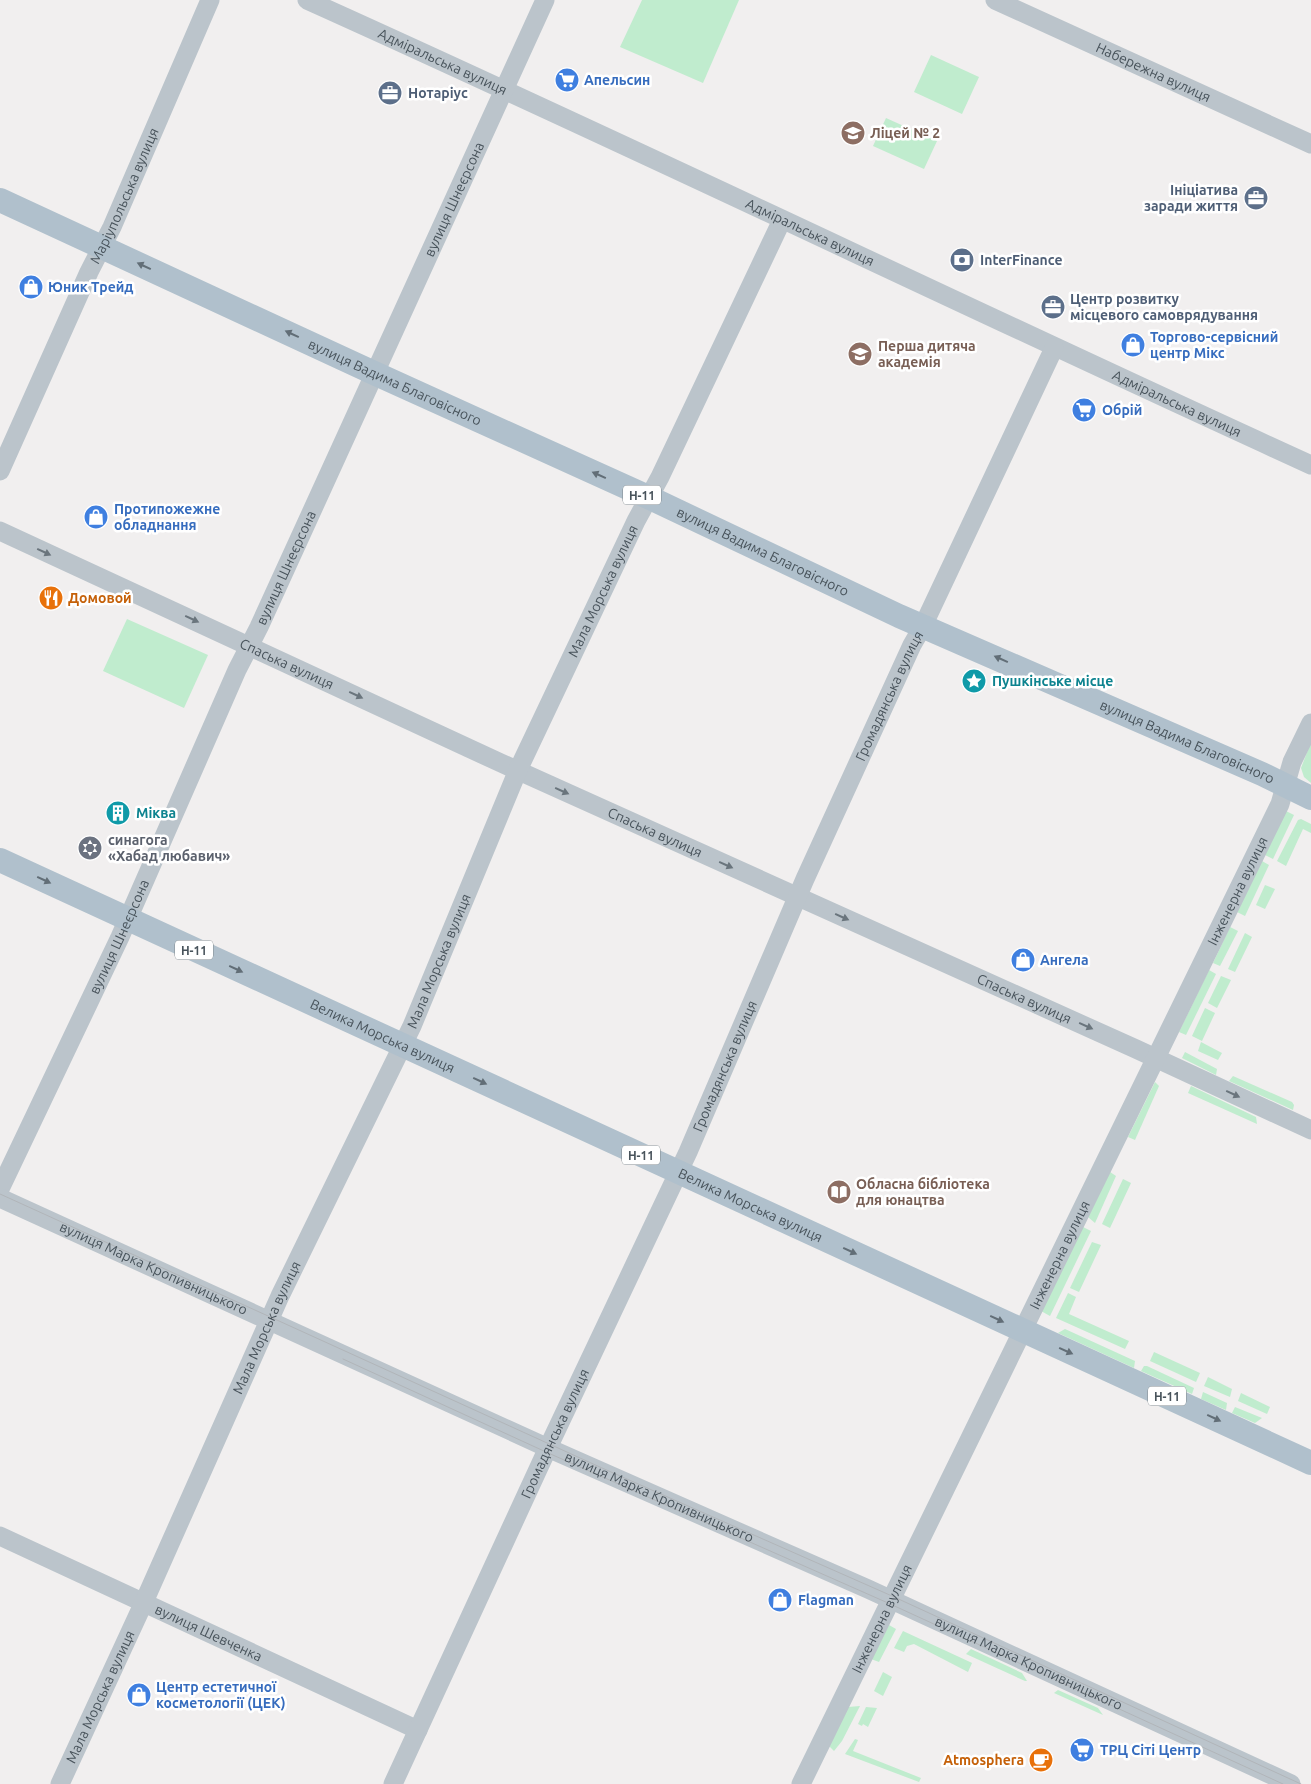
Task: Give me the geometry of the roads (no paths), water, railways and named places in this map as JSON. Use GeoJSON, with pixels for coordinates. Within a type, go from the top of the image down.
{"type":"FeatureCollection","features":[{"type":"Feature","properties":{"kind":"main road","name":"вулиця Вадима Благовісного"},"geometry":{"type":"LineString","coordinates":[[0,200],[648,497],[923,626],[1236,762],[1311,798]]}},
{"type":"Feature","properties":{"kind":"main road","name":"Велика Морська вулиця"},"geometry":{"type":"LineString","coordinates":[[0,860],[1311,1463]]}},
{"type":"Feature","properties":{"kind":"street","name":"Маріупольська вулиця"},"geometry":{"type":"LineString","coordinates":[[0,471],[102,246],[210,0]]}},
{"type":"Feature","properties":{"kind":"street","name":"Адміральська вулиця"},"geometry":{"type":"LineString","coordinates":[[307,0],[504,89],[1054,348],[1311,466]]}},
{"type":"Feature","properties":{"kind":"street","name":"вулиця Шнеєрсона"},"geometry":{"type":"LineString","coordinates":[[0,1189],[128,919],[237,670],[260,627],[545,0]]}},
{"type":"Feature","properties":{"kind":"street","name":"Набережна вулиця"},"geometry":{"type":"LineString","coordinates":[[995,0],[1311,144]]}},
{"type":"Feature","properties":{"kind":"street","name":"Мала Морська вулиця"},"geometry":{"type":"LineString","coordinates":[[60,1784],[144,1602],[269,1321],[402,1045],[518,770],[782,220]]}},
{"type":"Feature","properties":{"kind":"street","name":"Громадянська вулиця"},"geometry":{"type":"LineString","coordinates":[[393,1784],[678,1172],[797,897],[912,645],[923,626],[1054,348]]}},
{"type":"Feature","properties":{"kind":"street","name":"Спаська вулиця"},"geometry":{"type":"LineString","coordinates":[[0,532],[518,770],[1311,1130]]}},
{"type":"Feature","properties":{"kind":"street","name":"Інженерна вулиця"},"geometry":{"type":"LineString","coordinates":[[801,1784],[1280,804],[1292,762],[1311,723]]}},
{"type":"Feature","properties":{"kind":"street","name":"вулиця Марка Кропивницького"},"geometry":{"type":"LineString","coordinates":[[0,1198],[548,1448],[890,1599],[1292,1784]]}},
{"type":"Feature","properties":{"kind":"street","name":"вулиця Шевченка"},"geometry":{"type":"LineString","coordinates":[[0,1536],[418,1730]]}},
{"type":"Feature","properties":{"kind":"tram line"},"geometry":{"type":"LineString","coordinates":[[0,1194],[602,1468],[892,1596],[1301,1784]]}},
{"type":"Feature","properties":{"kind":"tram line"},"geometry":{"type":"LineString","coordinates":[[343,1359],[546,1452],[888,1603],[1283,1784]]}},
{"type":"Feature","properties":{"kind":"place","name":"Апельсин"},"geometry":{"type":"Point","coordinates":[567,80]}},
{"type":"Feature","properties":{"kind":"place","name":"Нотаріус"},"geometry":{"type":"Point","coordinates":[390,93]}},
{"type":"Feature","properties":{"kind":"place","name":"Ліцей № 2"},"geometry":{"type":"Point","coordinates":[853,133]}},
{"type":"Feature","properties":{"kind":"place","name":"Ініціатива заради життя"},"geometry":{"type":"Point","coordinates":[1256,198]}},
{"type":"Feature","properties":{"kind":"place","name":"InterFinance"},"geometry":{"type":"Point","coordinates":[962,260]}},
{"type":"Feature","properties":{"kind":"place","name":"Юник Трейд"},"geometry":{"type":"Point","coordinates":[31,287]}},
{"type":"Feature","properties":{"kind":"place","name":"Центр розвитку місцевого самоврядування"},"geometry":{"type":"Point","coordinates":[1053,307]}},
{"type":"Feature","properties":{"kind":"place","name":"Торгово-сервісний центр Мікс"},"geometry":{"type":"Point","coordinates":[1133,345]}},
{"type":"Feature","properties":{"kind":"place","name":"Перша дитяча академія"},"geometry":{"type":"Point","coordinates":[860,354]}},
{"type":"Feature","properties":{"kind":"place","name":"Обрій"},"geometry":{"type":"Point","coordinates":[1084,410]}},
{"type":"Feature","properties":{"kind":"place","name":"Протипожежне обладнання"},"geometry":{"type":"Point","coordinates":[96,517]}},
{"type":"Feature","properties":{"kind":"place","name":"Домовой"},"geometry":{"type":"Point","coordinates":[51,598]}},
{"type":"Feature","properties":{"kind":"place","name":"Пушкінське місце"},"geometry":{"type":"Point","coordinates":[974,681]}},
{"type":"Feature","properties":{"kind":"place","name":"Міква"},"geometry":{"type":"Point","coordinates":[118,813]}},
{"type":"Feature","properties":{"kind":"place","name":"синагога «Хабад любавич»"},"geometry":{"type":"Point","coordinates":[90,848]}},
{"type":"Feature","properties":{"kind":"place","name":"Ангела"},"geometry":{"type":"Point","coordinates":[1023,960]}},
{"type":"Feature","properties":{"kind":"place","name":"Обласна бібліотека для юнацтва"},"geometry":{"type":"Point","coordinates":[839,1192]}},
{"type":"Feature","properties":{"kind":"place","name":"Flagman"},"geometry":{"type":"Point","coordinates":[780,1600]}},
{"type":"Feature","properties":{"kind":"place","name":"Центр естетичної косметології (ЦЕК)"},"geometry":{"type":"Point","coordinates":[139,1695]}},
{"type":"Feature","properties":{"kind":"place","name":"ТРЦ Сіті Центр"},"geometry":{"type":"Point","coordinates":[1082,1750]}},
{"type":"Feature","properties":{"kind":"place","name":"Atmosphera"},"geometry":{"type":"Point","coordinates":[1041,1760]}}]}
